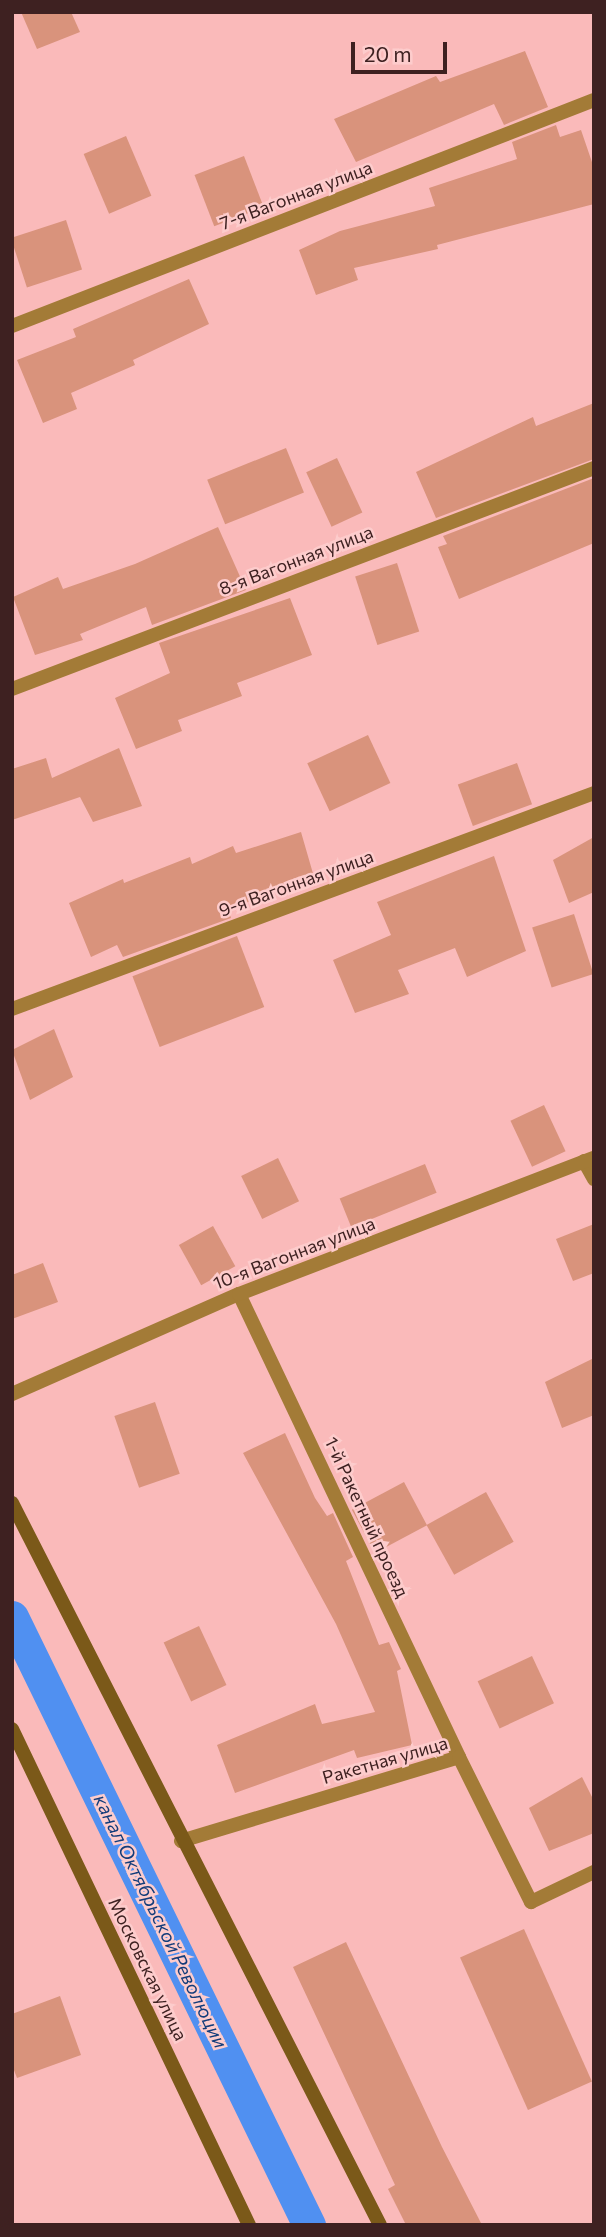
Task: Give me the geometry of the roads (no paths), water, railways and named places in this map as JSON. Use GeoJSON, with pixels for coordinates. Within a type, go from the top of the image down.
{"type":"FeatureCollection","features":[{"type":"Feature","properties":{"kind":"main road"},"geometry":{"type":"LineString","coordinates":[[12,1503],[181,1841],[380,2225]]}},
{"type":"Feature","properties":{"kind":"main road","name":"Московская улица"},"geometry":{"type":"LineString","coordinates":[[12,1729],[249,2225]]}},
{"type":"Feature","properties":{"kind":"street","name":"7-я Вагонная улица"},"geometry":{"type":"LineString","coordinates":[[12,326],[594,100]]}},
{"type":"Feature","properties":{"kind":"street","name":"8-я Вагонная улица"},"geometry":{"type":"LineString","coordinates":[[12,689],[594,468]]}},
{"type":"Feature","properties":{"kind":"street","name":"9-я Вагонная улица"},"geometry":{"type":"LineString","coordinates":[[12,1009],[594,793]]}},
{"type":"Feature","properties":{"kind":"street"},"geometry":{"type":"LineString","coordinates":[[589,1160],[594,1179]]}},
{"type":"Feature","properties":{"kind":"street","name":"10-я Вагонная улица"},"geometry":{"type":"LineString","coordinates":[[12,1394],[239,1294],[589,1160]]}},
{"type":"Feature","properties":{"kind":"street","name":"1-й Ракетный проезд"},"geometry":{"type":"LineString","coordinates":[[239,1294],[459,1757]]}},
{"type":"Feature","properties":{"kind":"street","name":"Ракетная улица"},"geometry":{"type":"LineString","coordinates":[[181,1841],[459,1757],[531,1902],[594,1872]]}},
{"type":"Feature","properties":{"kind":"waterway","name":"канал Октябрьской Революции"},"geometry":{"type":"LineString","coordinates":[[12,1617],[309,2225]]}}]}
